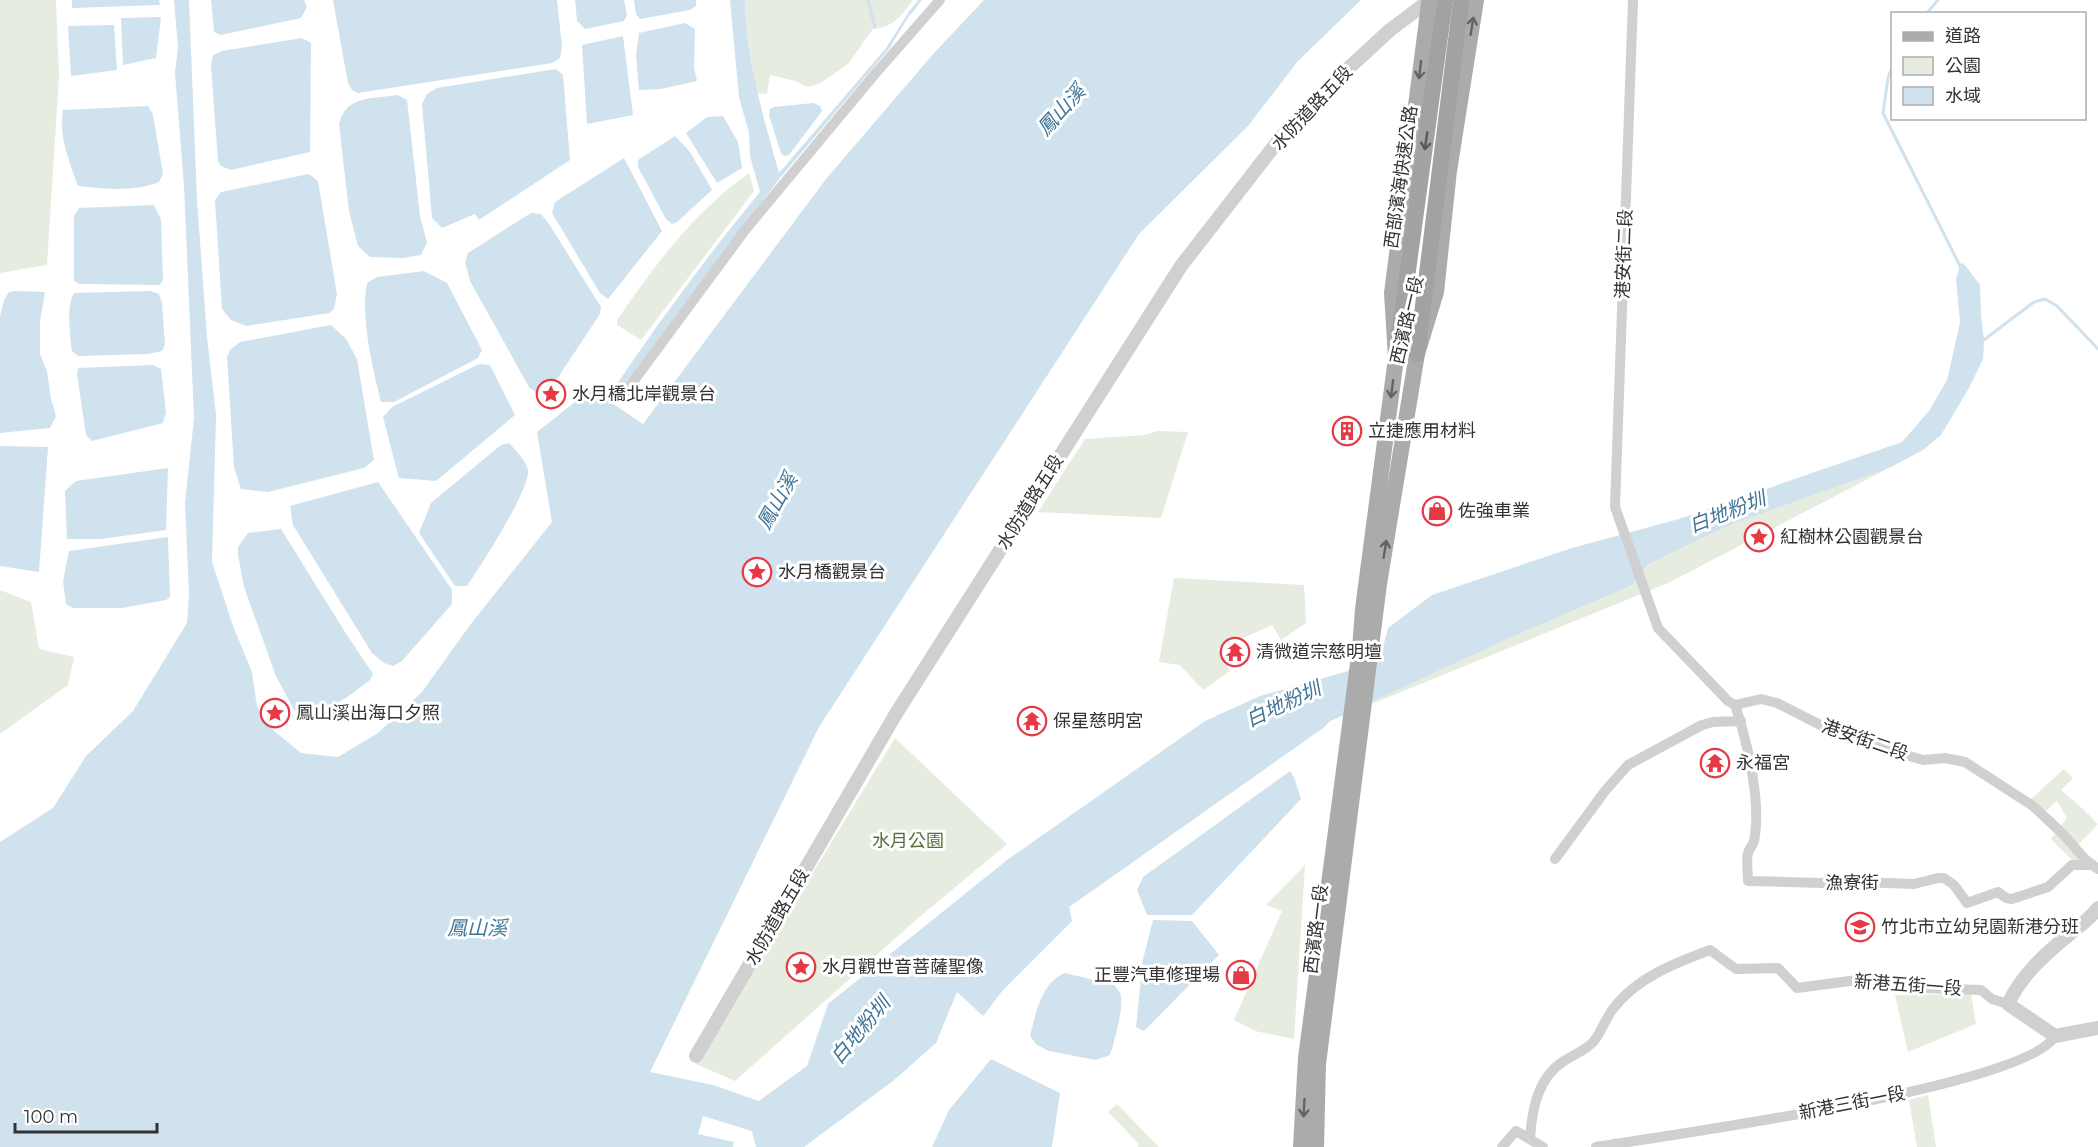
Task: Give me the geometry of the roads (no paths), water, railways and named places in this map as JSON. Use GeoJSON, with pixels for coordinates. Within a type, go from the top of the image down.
{"type":"FeatureCollection","features":[{"type":"Feature","properties":{"kind":"highway","name":"西部濱海快速公路"},"geometry":{"type":"LineString","coordinates":[[1396,358],[1445,0]]}},
{"type":"Feature","properties":{"kind":"highway","name":"西部濱海快速公路"},"geometry":{"type":"LineString","coordinates":[[1417,354],[1461,0]]}},
{"type":"Feature","properties":{"kind":"main road","name":"西濱路一段"},"geometry":{"type":"LineString","coordinates":[[1301,1147],[1306,1058],[1348,737],[1379,584],[1417,354],[1436,292],[1449,171],[1476,0]]}},
{"type":"Feature","properties":{"kind":"main road","name":"西濱路一段"},"geometry":{"type":"LineString","coordinates":[[1316,1147],[1318,1064],[1364,716],[1366,649],[1363,609],[1396,358],[1392,293],[1429,4]]}},
{"type":"Feature","properties":{"kind":"street"},"geometry":{"type":"LineString","coordinates":[[612,387],[624,394],[742,234],[896,49],[940,0]]}},
{"type":"Feature","properties":{"kind":"street","name":"港安街二段"},"geometry":{"type":"LineString","coordinates":[[1634,0],[1615,507],[1647,603],[1658,628],[1728,701],[1735,705],[1761,699],[1777,703],[1842,736],[1923,760],[1945,758],[1965,762],[2033,806],[2062,832],[2095,867]]}},
{"type":"Feature","properties":{"kind":"street","name":"水防道路五段"},"geometry":{"type":"LineString","coordinates":[[696,1056],[892,721],[1181,266],[1282,136],[1326,89],[1390,30],[1429,4]]}},
{"type":"Feature","properties":{"kind":"street","name":"漁寮街"},"geometry":{"type":"LineString","coordinates":[[1735,705],[1741,721],[1754,779],[1756,802],[1754,842],[1748,853],[1749,881],[1914,884],[1938,878],[1952,883],[1967,903],[1998,892],[2006,898],[2016,898],[2048,887],[2072,865],[2095,867]]}},
{"type":"Feature","properties":{"kind":"street"},"geometry":{"type":"LineString","coordinates":[[1555,859],[1605,791],[1628,765],[1702,725],[1713,722],[1741,721]]}},
{"type":"Feature","properties":{"kind":"street"},"geometry":{"type":"LineString","coordinates":[[2055,1036],[2008,1004],[2015,989],[2045,954],[2088,921],[2098,908]]}},
{"type":"Feature","properties":{"kind":"street","name":"新港五街一段"},"geometry":{"type":"LineString","coordinates":[[1530,1138],[1537,1095],[1545,1079],[1558,1064],[1594,1042],[1612,1009],[1630,991],[1670,965],[1710,950],[1736,969],[1778,968],[1797,988],[1857,980],[1866,986],[1981,990],[1992,999],[2008,1004]]}},
{"type":"Feature","properties":{"kind":"street","name":"新港三街一段"},"geometry":{"type":"LineString","coordinates":[[1596,1147],[1874,1100],[1958,1081],[2028,1057],[2051,1043],[2055,1036],[2098,1028]]}},
{"type":"Feature","properties":{"kind":"street"},"geometry":{"type":"LineString","coordinates":[[1502,1147],[1516,1131],[1543,1147]]}},
{"type":"Feature","properties":{"kind":"water"},"geometry":{"type":"Polygon","coordinates":[[[72,0],[159,0],[160,5],[72,8],[72,0]]]}},
{"type":"Feature","properties":{"kind":"water","name":"鳳山溪"},"geometry":{"type":"Polygon","coordinates":[[[174,0],[189,0],[197,200],[207,337],[216,415],[212,562],[233,626],[252,672],[257,707],[274,731],[301,753],[338,757],[378,733],[422,692],[470,625],[552,522],[537,432],[590,390],[606,400],[680,294],[760,192],[750,156],[749,133],[739,97],[730,0],[745,0],[752,66],[779,173],[886,48],[910,10],[912,11],[889,49],[780,178],[612,403],[643,424],[826,179],[934,53],[984,0],[1361,0],[1298,61],[1248,126],[1139,234],[819,727],[650,1072],[713,1085],[759,1101],[807,1066],[828,1004],[1007,860],[1205,721],[1260,696],[1348,671],[1354,661],[1383,647],[1388,628],[1432,595],[1572,548],[1679,519],[1902,442],[1929,411],[1947,380],[1960,323],[1956,278],[1961,263],[1980,285],[1983,359],[1941,435],[1923,450],[1891,467],[1726,526],[1647,565],[1632,585],[1509,638],[1330,721],[1069,907],[1072,921],[1002,991],[983,1016],[957,992],[936,1043],[893,1081],[804,1147],[756,1147],[752,1131],[703,1116],[698,1134],[734,1142],[733,1147],[0,1147],[0,842],[53,808],[86,756],[133,711],[187,623],[189,594],[185,503],[194,418],[184,185],[175,73],[178,47],[174,0]]]}},
{"type":"Feature","properties":{"kind":"water"},"geometry":{"type":"Polygon","coordinates":[[[211,0],[304,0],[307,7],[301,18],[221,35],[214,32],[211,0]]]}},
{"type":"Feature","properties":{"kind":"water"},"geometry":{"type":"Polygon","coordinates":[[[333,0],[557,0],[562,46],[560,58],[552,63],[358,93],[352,90],[348,83],[333,0]]]}},
{"type":"Feature","properties":{"kind":"water"},"geometry":{"type":"Polygon","coordinates":[[[575,0],[624,0],[627,15],[624,21],[585,29],[577,21],[575,0]]]}},
{"type":"Feature","properties":{"kind":"water"},"geometry":{"type":"Polygon","coordinates":[[[634,0],[696,0],[696,6],[690,10],[640,19],[636,14],[634,0]]]}},
{"type":"Feature","properties":{"kind":"water"},"geometry":{"type":"Polygon","coordinates":[[[161,17],[156,58],[123,65],[121,18],[161,17]]]}},
{"type":"Feature","properties":{"kind":"water"},"geometry":{"type":"Polygon","coordinates":[[[685,23],[695,29],[694,68],[697,81],[661,89],[639,90],[636,55],[639,33],[685,23]]]}},
{"type":"Feature","properties":{"kind":"water"},"geometry":{"type":"Polygon","coordinates":[[[114,25],[117,70],[71,76],[68,26],[114,25]]]}},
{"type":"Feature","properties":{"kind":"water"},"geometry":{"type":"Polygon","coordinates":[[[623,36],[633,115],[587,124],[582,45],[623,36]]]}},
{"type":"Feature","properties":{"kind":"water"},"geometry":{"type":"Polygon","coordinates":[[[302,38],[311,43],[310,152],[231,170],[221,166],[218,161],[211,65],[213,55],[222,51],[302,38]]]}},
{"type":"Feature","properties":{"kind":"water"},"geometry":{"type":"Polygon","coordinates":[[[556,69],[563,75],[570,160],[479,220],[475,214],[442,228],[432,218],[422,104],[427,94],[437,88],[556,69]]]}},
{"type":"Feature","properties":{"kind":"water"},"geometry":{"type":"Polygon","coordinates":[[[398,95],[407,100],[420,216],[427,243],[421,255],[403,258],[370,257],[358,246],[349,211],[339,124],[342,115],[354,103],[370,98],[398,95]]]}},
{"type":"Feature","properties":{"kind":"water"},"geometry":{"type":"Polygon","coordinates":[[[813,103],[820,106],[822,111],[789,155],[784,156],[769,115],[770,109],[813,103]]]}},
{"type":"Feature","properties":{"kind":"water"},"geometry":{"type":"Polygon","coordinates":[[[148,106],[153,115],[163,174],[159,182],[130,188],[109,189],[78,186],[63,139],[63,110],[148,106]]]}},
{"type":"Feature","properties":{"kind":"water"},"geometry":{"type":"Polygon","coordinates":[[[723,116],[738,142],[742,168],[717,183],[686,133],[707,117],[723,116]]]}},
{"type":"Feature","properties":{"kind":"water"},"geometry":{"type":"Polygon","coordinates":[[[675,136],[690,152],[712,190],[672,224],[666,219],[638,167],[638,160],[675,136]]]}},
{"type":"Feature","properties":{"kind":"water"},"geometry":{"type":"Polygon","coordinates":[[[624,158],[662,231],[608,299],[600,293],[552,213],[555,202],[624,158]]]}},
{"type":"Feature","properties":{"kind":"water"},"geometry":{"type":"Polygon","coordinates":[[[309,174],[318,181],[337,294],[334,309],[329,313],[246,326],[231,320],[222,309],[215,200],[221,192],[309,174]]]}},
{"type":"Feature","properties":{"kind":"water"},"geometry":{"type":"Polygon","coordinates":[[[154,205],[161,220],[163,280],[160,285],[80,284],[74,281],[74,216],[79,208],[154,205]]]}},
{"type":"Feature","properties":{"kind":"water"},"geometry":{"type":"Polygon","coordinates":[[[531,213],[541,214],[549,224],[601,307],[600,314],[551,388],[538,394],[529,387],[470,281],[465,262],[468,253],[531,213]]]}},
{"type":"Feature","properties":{"kind":"water"},"geometry":{"type":"Polygon","coordinates":[[[424,271],[447,283],[482,350],[478,358],[394,402],[381,402],[366,327],[367,283],[377,277],[424,271]]]}},
{"type":"Feature","properties":{"kind":"water"},"geometry":{"type":"Polygon","coordinates":[[[150,291],[159,294],[162,303],[165,345],[162,351],[148,354],[78,356],[72,351],[69,313],[74,293],[150,291]]]}},
{"type":"Feature","properties":{"kind":"water"},"geometry":{"type":"Polygon","coordinates":[[[9,292],[45,292],[40,321],[40,354],[47,371],[56,416],[50,428],[0,433],[0,317],[4,300],[9,292]]]}},
{"type":"Feature","properties":{"kind":"water"},"geometry":{"type":"Polygon","coordinates":[[[331,325],[346,339],[357,359],[374,460],[364,468],[268,492],[241,489],[234,467],[227,357],[230,350],[240,342],[331,325]]]}},
{"type":"Feature","properties":{"kind":"water"},"geometry":{"type":"Polygon","coordinates":[[[479,364],[490,365],[515,415],[436,481],[399,478],[383,417],[392,407],[479,364]]]}},
{"type":"Feature","properties":{"kind":"water"},"geometry":{"type":"Polygon","coordinates":[[[153,365],[161,369],[166,412],[163,423],[92,441],[86,435],[78,368],[153,365]]]}},
{"type":"Feature","properties":{"kind":"water"},"geometry":{"type":"Polygon","coordinates":[[[509,443],[520,455],[528,470],[521,494],[467,586],[455,586],[419,533],[431,503],[501,445],[509,443]]]}},
{"type":"Feature","properties":{"kind":"water"},"geometry":{"type":"Polygon","coordinates":[[[0,446],[48,447],[39,572],[0,566],[0,446]]]}},
{"type":"Feature","properties":{"kind":"water"},"geometry":{"type":"Polygon","coordinates":[[[168,468],[166,530],[101,539],[67,539],[65,491],[76,481],[168,468]]]}},
{"type":"Feature","properties":{"kind":"water"},"geometry":{"type":"Polygon","coordinates":[[[378,482],[452,590],[452,604],[402,661],[393,666],[384,663],[372,653],[293,525],[290,506],[378,482]]]}},
{"type":"Feature","properties":{"kind":"water"},"geometry":{"type":"Polygon","coordinates":[[[281,529],[373,674],[370,680],[344,699],[325,709],[304,712],[294,710],[276,676],[244,587],[238,547],[248,533],[281,529]]]}},
{"type":"Feature","properties":{"kind":"water"},"geometry":{"type":"Polygon","coordinates":[[[168,537],[170,597],[166,600],[122,608],[73,608],[66,604],[63,581],[69,551],[168,537]]]}},
{"type":"Feature","properties":{"kind":"water"},"geometry":{"type":"Polygon","coordinates":[[[1290,771],[1301,799],[1192,915],[1147,915],[1137,890],[1143,877],[1290,771]]]}},
{"type":"Feature","properties":{"kind":"water"},"geometry":{"type":"Polygon","coordinates":[[[1153,920],[1192,921],[1219,955],[1144,1031],[1136,1027],[1143,959],[1153,920]]]}},
{"type":"Feature","properties":{"kind":"water"},"geometry":{"type":"Polygon","coordinates":[[[1065,973],[1114,985],[1120,992],[1120,1015],[1110,1055],[1096,1060],[1049,1051],[1037,1045],[1030,1036],[1037,1009],[1045,991],[1050,984],[1065,973]]]}},
{"type":"Feature","properties":{"kind":"water"},"geometry":{"type":"Polygon","coordinates":[[[991,1059],[1060,1093],[1052,1147],[932,1147],[949,1110],[991,1059]]]}},
{"type":"Feature","properties":{"kind":"waterway"},"geometry":{"type":"LineString","coordinates":[[868,0],[875,27]]}},
{"type":"Feature","properties":{"kind":"waterway"},"geometry":{"type":"LineString","coordinates":[[910,13],[920,0]]}},
{"type":"Feature","properties":{"kind":"waterway","name":"白地粉圳"},"geometry":{"type":"LineString","coordinates":[[1928,12],[1938,0]]}},
{"type":"Feature","properties":{"kind":"waterway","name":"白地粉圳"},"geometry":{"type":"LineString","coordinates":[[1891,70],[1883,113],[1961,268]]}},
{"type":"Feature","properties":{"kind":"waterway"},"geometry":{"type":"LineString","coordinates":[[1981,342],[2034,302],[2045,299],[2057,306],[2098,349]]}},
{"type":"Feature","properties":{"kind":"place","name":"水月橋北岸觀景台"},"geometry":{"type":"Point","coordinates":[551,394]}},
{"type":"Feature","properties":{"kind":"place","name":"立捷應用材料"},"geometry":{"type":"Point","coordinates":[1347,431]}},
{"type":"Feature","properties":{"kind":"place","name":"佐強車業"},"geometry":{"type":"Point","coordinates":[1437,511]}},
{"type":"Feature","properties":{"kind":"place","name":"紅樹林公園觀景台"},"geometry":{"type":"Point","coordinates":[1759,537]}},
{"type":"Feature","properties":{"kind":"place","name":"水月橋觀景台"},"geometry":{"type":"Point","coordinates":[757,572]}},
{"type":"Feature","properties":{"kind":"place","name":"清微道宗慈明壇"},"geometry":{"type":"Point","coordinates":[1235,652]}},
{"type":"Feature","properties":{"kind":"place","name":"鳳山溪出海口夕照"},"geometry":{"type":"Point","coordinates":[275,713]}},
{"type":"Feature","properties":{"kind":"place","name":"保星慈明宮"},"geometry":{"type":"Point","coordinates":[1032,721]}},
{"type":"Feature","properties":{"kind":"place","name":"永福宮"},"geometry":{"type":"Point","coordinates":[1715,763]}},
{"type":"Feature","properties":{"kind":"place","name":"竹北市立幼兒園新港分班"},"geometry":{"type":"Point","coordinates":[1860,927]}},
{"type":"Feature","properties":{"kind":"place","name":"水月觀世音菩薩聖像"},"geometry":{"type":"Point","coordinates":[801,967]}},
{"type":"Feature","properties":{"kind":"place","name":"正豐汽車修理場"},"geometry":{"type":"Point","coordinates":[1241,975]}},
{"type":"Feature","properties":{"kind":"park label","name":"水月公園"},"geometry":{"type":"Point","coordinates":[908,841]}}]}
